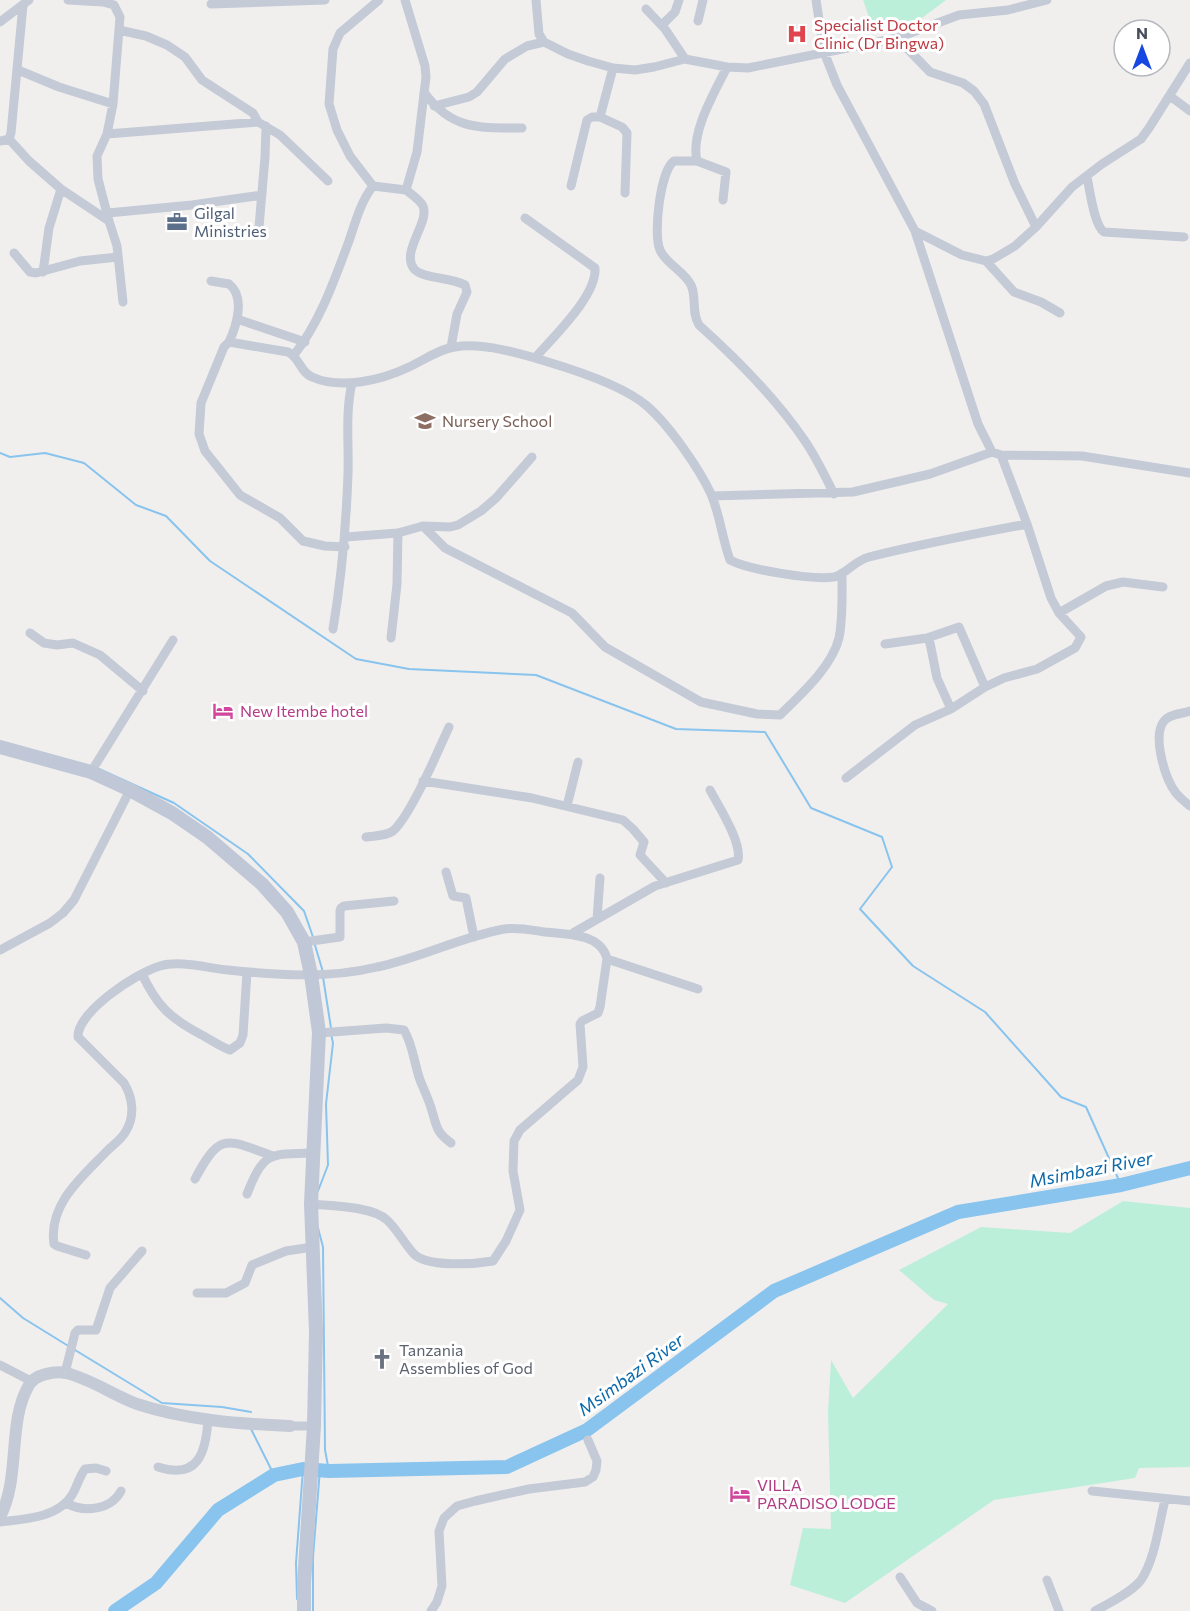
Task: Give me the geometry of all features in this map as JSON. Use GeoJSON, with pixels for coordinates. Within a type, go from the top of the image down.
{"type":"FeatureCollection","features":[{"type":"Feature","properties":{"kind":"main road"},"geometry":{"type":"LineString","coordinates":[[0,747],[91,772],[172,813],[207,837],[262,884],[287,912],[304,942],[319,1032],[311,1204],[316,1332],[314,1426],[304,1611]]}},
{"type":"Feature","properties":{"kind":"street"},"geometry":{"type":"LineString","coordinates":[[68,0],[116,3],[120,17],[113,104],[107,134],[97,156],[97,165],[98,179],[115,236],[123,302]]}},
{"type":"Feature","properties":{"kind":"street"},"geometry":{"type":"LineString","coordinates":[[211,4],[325,0]]}},
{"type":"Feature","properties":{"kind":"street"},"geometry":{"type":"LineString","coordinates":[[379,0],[340,33],[333,48],[329,104],[337,130],[350,156],[373,186],[406,190],[423,205],[424,213],[411,256],[413,267],[417,272],[457,280],[465,285],[467,292],[456,314],[451,347]]}},
{"type":"Feature","properties":{"kind":"street"},"geometry":{"type":"LineString","coordinates":[[405,0],[425,66],[417,152],[406,190]]}},
{"type":"Feature","properties":{"kind":"street"},"geometry":{"type":"LineString","coordinates":[[536,0],[539,33],[544,42],[568,54],[613,68],[635,70],[685,59],[727,67],[756,66],[897,38],[959,15],[1008,10],[1047,0]]}},
{"type":"Feature","properties":{"kind":"street"},"geometry":{"type":"LineString","coordinates":[[662,25],[675,12],[679,0]]}},
{"type":"Feature","properties":{"kind":"street"},"geometry":{"type":"LineString","coordinates":[[698,21],[703,0]]}},
{"type":"Feature","properties":{"kind":"street"},"geometry":{"type":"LineString","coordinates":[[816,0],[824,52],[837,85],[915,231],[978,424],[996,453],[1027,524],[1051,598],[1059,613],[1081,637],[1075,648],[1037,669],[1004,678],[985,687],[951,709],[915,724],[846,778]]}},
{"type":"Feature","properties":{"kind":"street"},"geometry":{"type":"LineString","coordinates":[[0,22],[26,2]]}},
{"type":"Feature","properties":{"kind":"street"},"geometry":{"type":"LineString","coordinates":[[26,2],[18,70],[4,140],[61,189],[108,217],[262,195]]}},
{"type":"Feature","properties":{"kind":"street"},"geometry":{"type":"LineString","coordinates":[[646,9],[662,25],[685,59]]}},
{"type":"Feature","properties":{"kind":"street"},"geometry":{"type":"LineString","coordinates":[[119,30],[146,36],[167,45],[185,57],[202,80],[253,113],[262,124],[280,135],[328,181]]}},
{"type":"Feature","properties":{"kind":"street"},"geometry":{"type":"LineString","coordinates":[[897,38],[930,72],[963,83],[974,91],[984,104],[1015,184],[1036,227]]}},
{"type":"Feature","properties":{"kind":"street"},"geometry":{"type":"LineString","coordinates":[[434,106],[469,97],[477,92],[505,59],[527,46],[544,42]]}},
{"type":"Feature","properties":{"kind":"street"},"geometry":{"type":"LineString","coordinates":[[915,231],[962,255],[986,261],[1015,246],[1036,227],[1064,194],[1109,159],[1140,139],[1190,63]]}},
{"type":"Feature","properties":{"kind":"street"},"geometry":{"type":"LineString","coordinates":[[697,161],[698,137],[705,113],[727,67]]}},
{"type":"Feature","properties":{"kind":"street"},"geometry":{"type":"LineString","coordinates":[[600,117],[613,68]]}},
{"type":"Feature","properties":{"kind":"street"},"geometry":{"type":"LineString","coordinates":[[18,70],[60,87],[113,104]]}},
{"type":"Feature","properties":{"kind":"street"},"geometry":{"type":"LineString","coordinates":[[424,92],[434,106],[450,118],[466,125],[522,128]]}},
{"type":"Feature","properties":{"kind":"street"},"geometry":{"type":"LineString","coordinates":[[1170,96],[1190,111]]}},
{"type":"Feature","properties":{"kind":"street"},"geometry":{"type":"LineString","coordinates":[[571,186],[587,120],[600,117],[627,133],[625,193]]}},
{"type":"Feature","properties":{"kind":"street"},"geometry":{"type":"LineString","coordinates":[[107,134],[262,124]]}},
{"type":"Feature","properties":{"kind":"street"},"geometry":{"type":"LineString","coordinates":[[259,228],[262,195],[262,124]]}},
{"type":"Feature","properties":{"kind":"street"},"geometry":{"type":"LineString","coordinates":[[723,200],[726,172],[697,161],[674,161],[667,170],[658,217],[659,249],[692,286],[695,319],[699,325],[739,361],[767,392],[805,442],[834,494]]}},
{"type":"Feature","properties":{"kind":"street"},"geometry":{"type":"LineString","coordinates":[[1087,177],[1095,221],[1098,228],[1104,232],[1184,237]]}},
{"type":"Feature","properties":{"kind":"street"},"geometry":{"type":"LineString","coordinates":[[294,355],[305,342],[326,299],[359,212],[373,186]]}},
{"type":"Feature","properties":{"kind":"street"},"geometry":{"type":"LineString","coordinates":[[43,272],[49,228],[61,189]]}},
{"type":"Feature","properties":{"kind":"street"},"geometry":{"type":"LineString","coordinates":[[525,218],[595,268],[592,284],[583,298],[564,325],[535,358]]}},
{"type":"Feature","properties":{"kind":"street"},"geometry":{"type":"LineString","coordinates":[[14,253],[30,273],[43,272],[80,261],[118,257]]}},
{"type":"Feature","properties":{"kind":"street"},"geometry":{"type":"LineString","coordinates":[[986,261],[1014,292],[1041,302],[1060,313]]}},
{"type":"Feature","properties":{"kind":"street"},"geometry":{"type":"LineString","coordinates":[[211,281],[229,284],[234,288],[237,319],[230,342],[224,347],[201,403],[199,434],[205,451],[240,495],[280,518],[303,541],[324,546],[423,526],[450,527],[468,520],[496,498],[532,457]]}},
{"type":"Feature","properties":{"kind":"street"},"geometry":{"type":"LineString","coordinates":[[237,319],[305,342]]}},
{"type":"Feature","properties":{"kind":"street"},"geometry":{"type":"LineString","coordinates":[[230,342],[288,352],[294,355],[305,373],[314,378],[352,383],[407,368],[451,347],[479,346],[535,358],[573,370],[616,388],[647,406],[680,444],[696,467],[712,496],[730,560],[739,565],[806,576],[835,577],[861,559],[1027,524]]}},
{"type":"Feature","properties":{"kind":"street"},"geometry":{"type":"LineString","coordinates":[[333,629],[345,542],[348,409],[352,383]]}},
{"type":"Feature","properties":{"kind":"street"},"geometry":{"type":"LineString","coordinates":[[712,496],[853,492],[930,474],[996,453],[1082,456],[1190,473]]}},
{"type":"Feature","properties":{"kind":"street"},"geometry":{"type":"LineString","coordinates":[[423,526],[445,548],[572,613],[605,647],[701,702],[757,714],[780,715],[830,658],[838,639],[842,573]]}},
{"type":"Feature","properties":{"kind":"street"},"geometry":{"type":"LineString","coordinates":[[391,638],[397,584],[398,532]]}},
{"type":"Feature","properties":{"kind":"street"},"geometry":{"type":"LineString","coordinates":[[1059,613],[1106,586],[1123,582],[1163,587]]}},
{"type":"Feature","properties":{"kind":"street"},"geometry":{"type":"LineString","coordinates":[[885,644],[927,638],[959,627],[985,687]]}},
{"type":"Feature","properties":{"kind":"street"},"geometry":{"type":"LineString","coordinates":[[30,633],[45,643],[57,645],[73,643],[100,655],[143,691]]}},
{"type":"Feature","properties":{"kind":"street"},"geometry":{"type":"LineString","coordinates":[[927,638],[930,642],[937,678],[951,709]]}},
{"type":"Feature","properties":{"kind":"street"},"geometry":{"type":"LineString","coordinates":[[91,772],[173,640]]}},
{"type":"Feature","properties":{"kind":"street"},"geometry":{"type":"LineString","coordinates":[[1190,711],[1169,717],[1160,728],[1160,747],[1164,769],[1175,792],[1190,806]]}},
{"type":"Feature","properties":{"kind":"street"},"geometry":{"type":"LineString","coordinates":[[366,837],[391,832],[401,820],[449,727]]}},
{"type":"Feature","properties":{"kind":"street"},"geometry":{"type":"LineString","coordinates":[[567,806],[578,762]]}},
{"type":"Feature","properties":{"kind":"street"},"geometry":{"type":"LineString","coordinates":[[423,781],[567,806],[623,820],[644,842],[640,855],[666,883]]}},
{"type":"Feature","properties":{"kind":"street"},"geometry":{"type":"LineString","coordinates":[[0,950],[63,913],[74,900],[130,790]]}},
{"type":"Feature","properties":{"kind":"street"},"geometry":{"type":"LineString","coordinates":[[573,933],[646,890],[738,860],[736,841],[710,790]]}},
{"type":"Feature","properties":{"kind":"street"},"geometry":{"type":"LineString","coordinates":[[446,872],[453,896],[465,898],[474,937]]}},
{"type":"Feature","properties":{"kind":"street"},"geometry":{"type":"LineString","coordinates":[[597,920],[600,878]]}},
{"type":"Feature","properties":{"kind":"street"},"geometry":{"type":"LineString","coordinates":[[304,942],[340,937],[340,911],[344,906],[394,901]]}},
{"type":"Feature","properties":{"kind":"street"},"geometry":{"type":"LineString","coordinates":[[86,1255],[54,1244],[54,1226],[58,1210],[79,1179],[125,1133],[131,1120],[132,1107],[129,1092],[124,1083],[85,1046],[78,1037],[77,1029],[106,996],[142,974],[161,965],[171,964],[247,972],[340,974],[380,967],[507,929],[573,933],[605,951],[607,958],[598,1013],[580,1024],[583,1067],[578,1080],[520,1130],[514,1141],[513,1171],[519,1210],[506,1241],[493,1261],[474,1264],[425,1260],[415,1256],[387,1220],[377,1214],[359,1209],[311,1204]]}},
{"type":"Feature","properties":{"kind":"street"},"geometry":{"type":"LineString","coordinates":[[607,958],[698,989]]}},
{"type":"Feature","properties":{"kind":"street"},"geometry":{"type":"LineString","coordinates":[[142,974],[152,995],[170,1016],[230,1050],[240,1043],[243,1035],[247,972]]}},
{"type":"Feature","properties":{"kind":"street"},"geometry":{"type":"LineString","coordinates":[[319,1032],[386,1028],[404,1030],[437,1130],[451,1143]]}},
{"type":"Feature","properties":{"kind":"street"},"geometry":{"type":"LineString","coordinates":[[195,1179],[206,1158],[215,1148],[224,1143],[237,1142],[273,1156],[313,1153]]}},
{"type":"Feature","properties":{"kind":"street"},"geometry":{"type":"LineString","coordinates":[[247,1194],[256,1170],[273,1156]]}},
{"type":"Feature","properties":{"kind":"street"},"geometry":{"type":"LineString","coordinates":[[197,1293],[226,1293],[246,1283],[252,1265],[286,1251],[313,1247]]}},
{"type":"Feature","properties":{"kind":"street"},"geometry":{"type":"LineString","coordinates":[[65,1373],[75,1333],[78,1330],[96,1330],[110,1288],[142,1251]]}},
{"type":"Feature","properties":{"kind":"street"},"geometry":{"type":"LineString","coordinates":[[0,1365],[31,1382]]}},
{"type":"Feature","properties":{"kind":"street"},"geometry":{"type":"LineString","coordinates":[[0,1517],[6,1506],[13,1474],[20,1413],[31,1382],[41,1375],[65,1373],[137,1403],[170,1413],[208,1419],[314,1426]]}},
{"type":"Feature","properties":{"kind":"street"},"geometry":{"type":"LineString","coordinates":[[158,1467],[173,1472],[185,1471],[197,1463],[207,1433],[208,1419]]}},
{"type":"Feature","properties":{"kind":"street"},"geometry":{"type":"LineString","coordinates":[[431,1611],[437,1602],[442,1586],[439,1531],[444,1518],[457,1506],[475,1501],[529,1489],[585,1482],[593,1477],[597,1461],[588,1440]]}},
{"type":"Feature","properties":{"kind":"street"},"geometry":{"type":"LineString","coordinates":[[0,1522],[41,1516],[66,1503],[73,1494],[84,1469],[96,1468],[106,1471]]}},
{"type":"Feature","properties":{"kind":"street"},"geometry":{"type":"LineString","coordinates":[[66,1503],[78,1509],[103,1506],[116,1501],[121,1491]]}},
{"type":"Feature","properties":{"kind":"street"},"geometry":{"type":"LineString","coordinates":[[1092,1491],[1190,1501]]}},
{"type":"Feature","properties":{"kind":"street"},"geometry":{"type":"LineString","coordinates":[[1095,1611],[1139,1582],[1155,1544],[1165,1500]]}},
{"type":"Feature","properties":{"kind":"street"},"geometry":{"type":"LineString","coordinates":[[900,1577],[917,1603],[932,1611]]}},
{"type":"Feature","properties":{"kind":"street"},"geometry":{"type":"LineString","coordinates":[[1047,1580],[1059,1611]]}},
{"type":"Feature","properties":{"kind":"green space"},"geometry":{"type":"Polygon","coordinates":[[[863,0],[946,0],[906,30],[871,23],[863,0]]]}},
{"type":"Feature","properties":{"kind":"green space"},"geometry":{"type":"Polygon","coordinates":[[[1123,1201],[1190,1208],[1190,1467],[1139,1468],[1135,1478],[994,1500],[845,1603],[790,1585],[803,1528],[831,1529],[828,1413],[831,1360],[853,1398],[948,1304],[934,1300],[899,1270],[981,1227],[1070,1233],[1123,1201]]]}},
{"type":"Feature","properties":{"kind":"waterway"},"geometry":{"type":"LineString","coordinates":[[0,453],[10,457],[45,453],[84,463],[136,505],[166,516],[210,561],[356,659],[409,669],[536,675],[676,729],[765,732],[811,808],[882,837],[892,867],[860,909],[913,966],[985,1012],[1061,1097],[1086,1107],[1121,1185]]}},
{"type":"Feature","properties":{"kind":"waterway"},"geometry":{"type":"LineString","coordinates":[[99,769],[174,803],[248,854],[304,911],[313,937]]}},
{"type":"Feature","properties":{"kind":"waterway"},"geometry":{"type":"LineString","coordinates":[[314,942],[323,972]]}},
{"type":"Feature","properties":{"kind":"waterway"},"geometry":{"type":"LineString","coordinates":[[323,977],[331,1028]]}},
{"type":"Feature","properties":{"kind":"waterway"},"geometry":{"type":"LineString","coordinates":[[318,1191],[328,1165],[326,1104],[333,1043],[331,1034]]}},
{"type":"Feature","properties":{"kind":"waterway","name":"Msimbazi River"},"geometry":{"type":"LineString","coordinates":[[115,1611],[156,1583],[218,1510],[274,1475],[303,1469],[329,1471],[507,1467],[587,1430],[774,1291],[958,1212],[1121,1185],[1190,1168]]}},
{"type":"Feature","properties":{"kind":"waterway"},"geometry":{"type":"LineString","coordinates":[[318,1228],[323,1247],[325,1450],[329,1471]]}},
{"type":"Feature","properties":{"kind":"waterway"},"geometry":{"type":"LineString","coordinates":[[0,1298],[23,1318],[70,1347]]}},
{"type":"Feature","properties":{"kind":"waterway"},"geometry":{"type":"LineString","coordinates":[[75,1350],[162,1403],[222,1407],[251,1412]]}},
{"type":"Feature","properties":{"kind":"waterway"},"geometry":{"type":"LineString","coordinates":[[251,1429],[274,1475]]}},
{"type":"Feature","properties":{"kind":"waterway"},"geometry":{"type":"LineString","coordinates":[[297,1599],[296,1563],[303,1469]]}},
{"type":"Feature","properties":{"kind":"waterway"},"geometry":{"type":"LineString","coordinates":[[313,1611],[313,1557],[320,1469]]}},
{"type":"Feature","properties":{"kind":"place","name":"Specialist Doctor Clinic (Dr Bingwa)"},"geometry":{"type":"Point","coordinates":[797,34]}},
{"type":"Feature","properties":{"kind":"place","name":"Gilgal Ministries"},"geometry":{"type":"Point","coordinates":[177,222]}},
{"type":"Feature","properties":{"kind":"place","name":"Nursery School"},"geometry":{"type":"Point","coordinates":[425,421]}},
{"type":"Feature","properties":{"kind":"place","name":"New Itembe hotel"},"geometry":{"type":"Point","coordinates":[223,711]}},
{"type":"Feature","properties":{"kind":"place","name":"Tanzania Assemblies of God"},"geometry":{"type":"Point","coordinates":[382,1359]}},
{"type":"Feature","properties":{"kind":"place","name":"VILLA PARADISO LODGE"},"geometry":{"type":"Point","coordinates":[740,1494]}}]}
